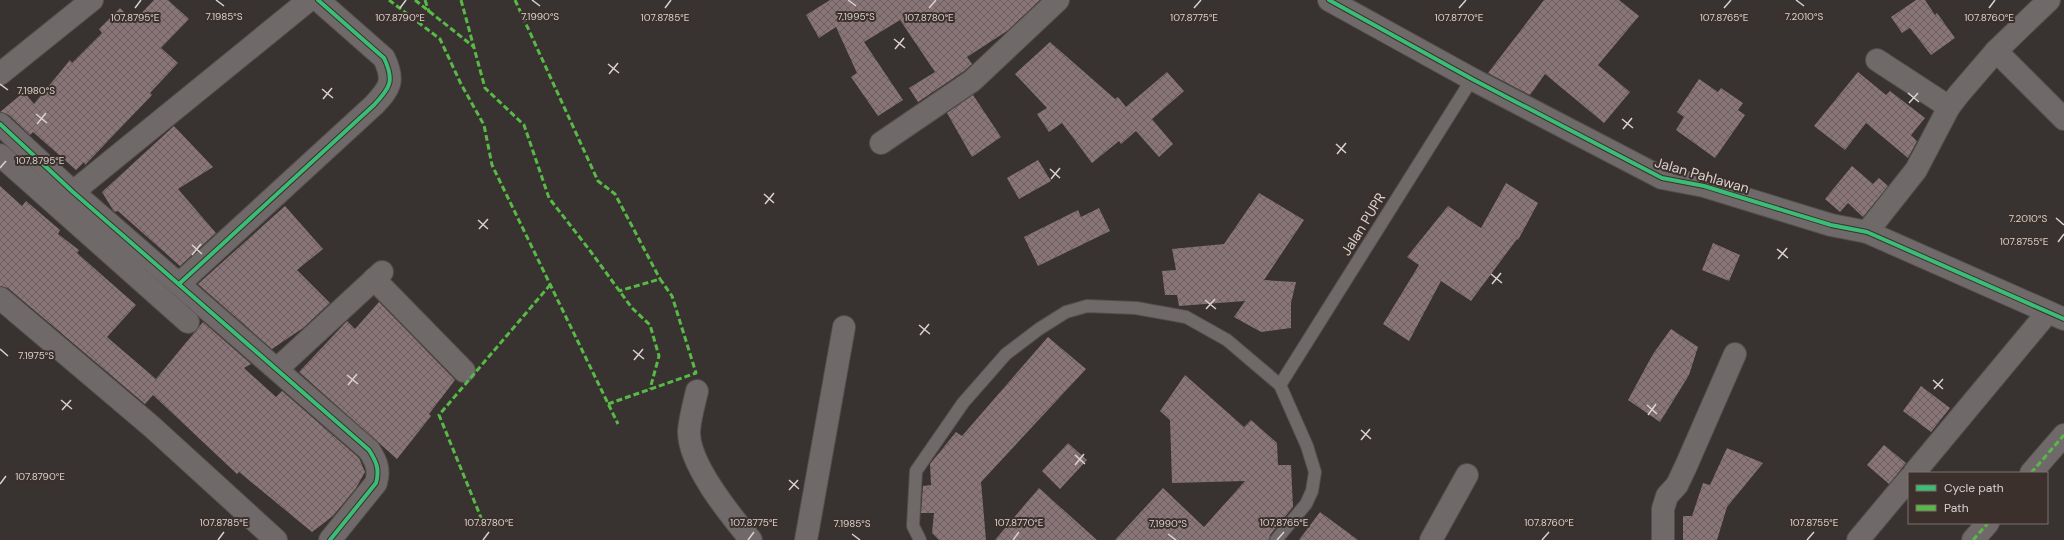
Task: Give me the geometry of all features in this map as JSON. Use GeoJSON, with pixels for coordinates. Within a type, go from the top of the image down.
{"type":"FeatureCollection","features":[{"type":"Feature","properties":{"kind":"street"},"geometry":{"type":"LineString","coordinates":[[0,74],[92,0]]}},
{"type":"Feature","properties":{"kind":"street"},"geometry":{"type":"LineString","coordinates":[[73,192],[309,0]]}},
{"type":"Feature","properties":{"kind":"street"},"geometry":{"type":"LineString","coordinates":[[179,284],[374,105],[385,94],[391,83],[390,70],[384,58],[318,0]]}},
{"type":"Feature","properties":{"kind":"street","name":"Jalan Pahlawan"},"geometry":{"type":"LineString","coordinates":[[1330,0],[1472,79],[1662,178],[1704,186],[1831,226],[1868,232],[2056,316]]}},
{"type":"Feature","properties":{"kind":"street"},"geometry":{"type":"LineString","coordinates":[[1868,232],[1916,170],[1949,107],[1996,51],[2049,0]]}},
{"type":"Feature","properties":{"kind":"street"},"geometry":{"type":"LineString","coordinates":[[881,142],[972,81],[1053,2]]}},
{"type":"Feature","properties":{"kind":"street"},"geometry":{"type":"LineString","coordinates":[[1996,51],[2064,119]]}},
{"type":"Feature","properties":{"kind":"street"},"geometry":{"type":"LineString","coordinates":[[1877,60],[1949,107]]}},
{"type":"Feature","properties":{"kind":"street"},"geometry":{"type":"LineString","coordinates":[[0,124],[73,192],[369,450],[376,461],[378,474],[376,483],[330,540]]}},
{"type":"Feature","properties":{"kind":"street"},"geometry":{"type":"LineString","coordinates":[[0,155],[188,322]]}},
{"type":"Feature","properties":{"kind":"street"},"geometry":{"type":"LineString","coordinates":[[277,369],[378,276],[464,371]]}},
{"type":"Feature","properties":{"kind":"street"},"geometry":{"type":"LineString","coordinates":[[0,298],[151,426],[276,540]]}},
{"type":"Feature","properties":{"kind":"street"},"geometry":{"type":"LineString","coordinates":[[1915,472],[2056,316]]}},
{"type":"Feature","properties":{"kind":"street"},"geometry":{"type":"LineString","coordinates":[[806,540],[844,327]]}},
{"type":"Feature","properties":{"kind":"street"},"geometry":{"type":"LineString","coordinates":[[1663,540],[1663,509],[1667,496],[1677,485],[1735,354]]}},
{"type":"Feature","properties":{"kind":"street"},"geometry":{"type":"LineString","coordinates":[[697,391],[689,432],[692,449],[716,494],[734,520],[751,540]]}},
{"type":"Feature","properties":{"kind":"street"},"geometry":{"type":"LineString","coordinates":[[2032,472],[2064,435]]}},
{"type":"Feature","properties":{"kind":"street"},"geometry":{"type":"LineString","coordinates":[[1431,540],[1468,475]]}},
{"type":"Feature","properties":{"kind":"street"},"geometry":{"type":"LineString","coordinates":[[1858,540],[1908,480]]}},
{"type":"Feature","properties":{"kind":"street"},"geometry":{"type":"LineString","coordinates":[[1973,540],[1987,524]]}},
{"type":"Feature","properties":{"kind":"lane","name":"Jalan PUPR"},"geometry":{"type":"LineString","coordinates":[[1280,385],[1472,79]]}},
{"type":"Feature","properties":{"kind":"lane"},"geometry":{"type":"LineString","coordinates":[[920,540],[913,526],[916,471],[963,403],[1006,354],[1039,329],[1066,312],[1087,306],[1136,308],[1186,317],[1227,340],[1280,385],[1307,446],[1314,472],[1312,491],[1306,504],[1276,540]]}},
{"type":"Feature","properties":{"kind":"building"},"geometry":{"type":"Polygon","coordinates":[[[154,0],[168,0],[189,19],[161,48],[178,63],[150,93],[152,95],[85,165],[84,162],[76,170],[33,132],[30,135],[9,115],[0,112],[24,92],[34,104],[70,60],[72,63],[102,33],[99,29],[120,8],[134,21],[154,0]]]}},
{"type":"Feature","properties":{"kind":"building"},"geometry":{"type":"Polygon","coordinates":[[[830,0],[1040,0],[1007,31],[967,57],[972,64],[964,71],[918,102],[909,88],[935,72],[900,20],[864,42],[903,100],[878,116],[851,77],[857,73],[836,27],[819,38],[806,15],[830,0]]]}},
{"type":"Feature","properties":{"kind":"building"},"geometry":{"type":"Polygon","coordinates":[[[1544,0],[1619,0],[1639,16],[1598,65],[1630,92],[1604,123],[1545,74],[1530,95],[1488,73],[1544,0]]]}},
{"type":"Feature","properties":{"kind":"building"},"geometry":{"type":"Polygon","coordinates":[[[1916,0],[1925,0],[1935,15],[1937,13],[1955,38],[1931,55],[1910,28],[1902,33],[1891,17],[1916,0]]]}},
{"type":"Feature","properties":{"kind":"building"},"geometry":{"type":"Polygon","coordinates":[[[1050,42],[1115,99],[1118,97],[1126,107],[1167,72],[1184,91],[1152,119],[1173,144],[1159,157],[1136,131],[1121,144],[1119,141],[1092,163],[1062,123],[1049,132],[1037,114],[1047,108],[1015,74],[1050,42]]]}},
{"type":"Feature","properties":{"kind":"building"},"geometry":{"type":"Polygon","coordinates":[[[1858,72],[1886,95],[1890,91],[1925,118],[1911,135],[1917,141],[1908,158],[1866,123],[1845,150],[1814,126],[1858,72]]]}},
{"type":"Feature","properties":{"kind":"building"},"geometry":{"type":"Polygon","coordinates":[[[1699,79],[1718,92],[1721,88],[1743,103],[1738,110],[1745,115],[1715,158],[1676,130],[1684,117],[1677,112],[1699,79]]]}},
{"type":"Feature","properties":{"kind":"building"},"geometry":{"type":"Polygon","coordinates":[[[973,95],[1001,137],[972,157],[947,113],[973,95]]]}},
{"type":"Feature","properties":{"kind":"building"},"geometry":{"type":"Polygon","coordinates":[[[174,126],[213,167],[178,189],[216,233],[180,266],[118,211],[115,212],[102,192],[174,126]]]}},
{"type":"Feature","properties":{"kind":"building"},"geometry":{"type":"Polygon","coordinates":[[[1038,160],[1051,181],[1019,199],[1007,178],[1038,160]]]}},
{"type":"Feature","properties":{"kind":"building"},"geometry":{"type":"Polygon","coordinates":[[[1852,166],[1873,184],[1879,178],[1888,186],[1863,217],[1848,203],[1840,212],[1825,199],[1852,166]]]}},
{"type":"Feature","properties":{"kind":"building"},"geometry":{"type":"Polygon","coordinates":[[[1506,183],[1538,203],[1518,240],[1517,239],[1471,301],[1441,281],[1409,341],[1383,324],[1419,265],[1407,257],[1448,206],[1481,228],[1506,183]]]}},
{"type":"Feature","properties":{"kind":"building"},"geometry":{"type":"Polygon","coordinates":[[[0,186],[22,206],[26,201],[60,230],[58,234],[79,250],[77,253],[136,305],[107,337],[156,379],[203,322],[251,364],[244,368],[276,397],[282,391],[359,458],[365,472],[356,488],[333,516],[312,532],[239,472],[237,474],[153,395],[145,404],[8,288],[0,286],[0,186]]]}},
{"type":"Feature","properties":{"kind":"building"},"geometry":{"type":"Polygon","coordinates":[[[1259,193],[1304,220],[1264,280],[1296,282],[1291,303],[1291,328],[1261,332],[1234,317],[1245,301],[1179,306],[1177,295],[1165,295],[1162,271],[1176,270],[1172,249],[1224,244],[1259,193]]]}},
{"type":"Feature","properties":{"kind":"building"},"geometry":{"type":"Polygon","coordinates":[[[285,206],[323,249],[297,270],[330,303],[303,328],[272,349],[198,284],[285,206]]]}},
{"type":"Feature","properties":{"kind":"building"},"geometry":{"type":"Polygon","coordinates":[[[1099,208],[1110,231],[1038,266],[1024,237],[1078,210],[1081,217],[1099,208]]]}},
{"type":"Feature","properties":{"kind":"building"},"geometry":{"type":"Polygon","coordinates":[[[1713,243],[1740,255],[1729,281],[1702,270],[1713,243]]]}},
{"type":"Feature","properties":{"kind":"building"},"geometry":{"type":"Polygon","coordinates":[[[379,302],[455,380],[429,414],[431,416],[397,459],[299,372],[347,321],[355,329],[379,302]]]}},
{"type":"Feature","properties":{"kind":"building"},"geometry":{"type":"Polygon","coordinates":[[[1671,329],[1698,347],[1689,375],[1660,422],[1628,400],[1653,354],[1671,329]]]}},
{"type":"Feature","properties":{"kind":"building"},"geometry":{"type":"Polygon","coordinates":[[[1048,337],[1086,369],[981,482],[986,540],[939,540],[932,533],[934,513],[921,513],[923,486],[931,485],[930,464],[956,432],[962,436],[1048,337]]]}},
{"type":"Feature","properties":{"kind":"building"},"geometry":{"type":"Polygon","coordinates":[[[1185,375],[1244,427],[1251,420],[1277,443],[1278,465],[1291,465],[1293,507],[1270,535],[1269,540],[1115,540],[1163,488],[1204,527],[1245,481],[1172,483],[1170,420],[1160,411],[1185,375]]]}},
{"type":"Feature","properties":{"kind":"building"},"geometry":{"type":"Polygon","coordinates":[[[1921,386],[1950,408],[1931,432],[1903,411],[1921,386]]]}},
{"type":"Feature","properties":{"kind":"building"},"geometry":{"type":"Polygon","coordinates":[[[1068,443],[1087,460],[1060,489],[1042,471],[1068,443]]]}},
{"type":"Feature","properties":{"kind":"building"},"geometry":{"type":"Polygon","coordinates":[[[1884,445],[1906,463],[1889,484],[1867,465],[1884,445]]]}},
{"type":"Feature","properties":{"kind":"building"},"geometry":{"type":"Polygon","coordinates":[[[1727,448],[1763,463],[1727,507],[1717,540],[1683,540],[1683,516],[1692,516],[1703,483],[1710,485],[1727,448]]]}},
{"type":"Feature","properties":{"kind":"building"},"geometry":{"type":"Polygon","coordinates":[[[1039,488],[1097,540],[995,540],[1039,488]]]}},
{"type":"Feature","properties":{"kind":"building"},"geometry":{"type":"Polygon","coordinates":[[[1320,512],[1358,540],[1299,540],[1320,512]]]}},
{"type":"Feature","properties":{"kind":"marked path"},"geometry":{"type":"LineString","coordinates":[[389,0],[440,39],[461,84],[484,125],[492,165],[618,424]]}},
{"type":"Feature","properties":{"kind":"marked path"},"geometry":{"type":"LineString","coordinates":[[415,0],[474,47]]}},
{"type":"Feature","properties":{"kind":"marked path"},"geometry":{"type":"LineString","coordinates":[[425,0],[429,12]]}},
{"type":"Feature","properties":{"kind":"marked path"},"geometry":{"type":"LineString","coordinates":[[461,0],[485,88],[524,125],[549,198],[632,308],[650,325],[659,356],[650,389]]}},
{"type":"Feature","properties":{"kind":"marked path"},"geometry":{"type":"LineString","coordinates":[[515,0],[598,181],[615,194],[660,279]]}},
{"type":"Feature","properties":{"kind":"marked path"},"geometry":{"type":"LineString","coordinates":[[608,404],[696,373],[672,296],[660,279],[619,291]]}},
{"type":"Feature","properties":{"kind":"marked path"},"geometry":{"type":"LineString","coordinates":[[482,520],[439,415],[550,285]]}},
{"type":"Feature","properties":{"kind":"marked path"},"geometry":{"type":"LineString","coordinates":[[2032,472],[2064,435]]}},
{"type":"Feature","properties":{"kind":"marked path"},"geometry":{"type":"LineString","coordinates":[[1973,540],[1987,524]]}},
{"type":"Feature","properties":{"kind":"cycle path"},"geometry":{"type":"LineString","coordinates":[[179,284],[374,105],[387,89],[390,78],[384,58],[318,0]]}},
{"type":"Feature","properties":{"kind":"cycle path"},"geometry":{"type":"LineString","coordinates":[[1329,0],[1472,79],[1662,178],[1704,186],[1831,225],[1867,232],[2064,319]]}},
{"type":"Feature","properties":{"kind":"cycle path"},"geometry":{"type":"LineString","coordinates":[[0,124],[73,192],[369,450],[377,465],[378,473],[376,483],[330,540]]}}]}
